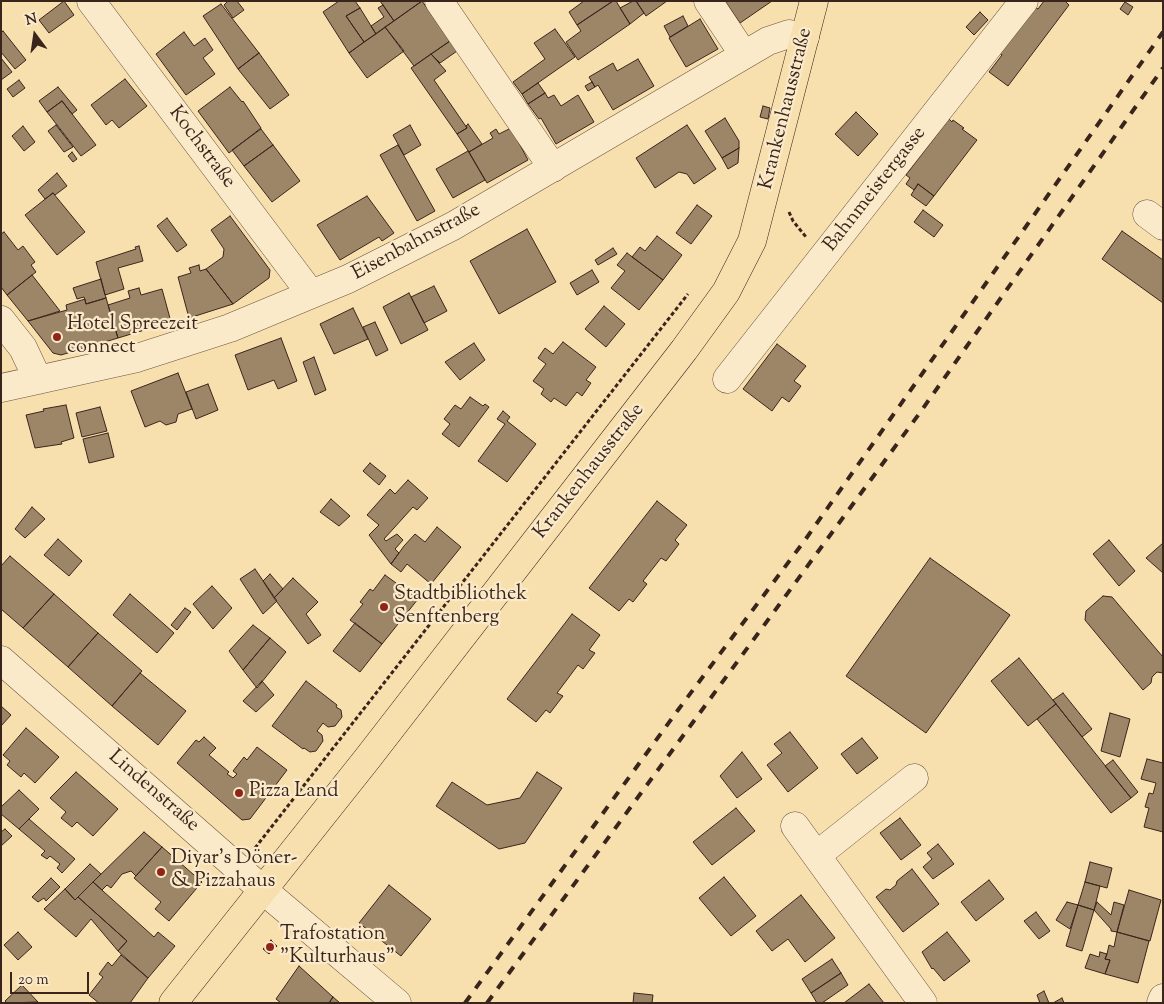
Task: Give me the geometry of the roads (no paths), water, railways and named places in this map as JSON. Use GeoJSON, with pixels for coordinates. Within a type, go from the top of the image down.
{"type":"FeatureCollection","features":[{"type":"Feature","properties":{"kind":"main road","name":"Krankenhausstraße"},"geometry":{"type":"LineString","coordinates":[[173,1003],[367,760],[684,350],[726,292],[752,241],[814,1]]}},
{"type":"Feature","properties":{"kind":"street","name":"Kochstraße"},"geometry":{"type":"LineString","coordinates":[[91,1],[311,294]]}},
{"type":"Feature","properties":{"kind":"street"},"geometry":{"type":"LineString","coordinates":[[439,1],[553,168]]}},
{"type":"Feature","properties":{"kind":"street"},"geometry":{"type":"LineString","coordinates":[[708,1],[744,56]]}},
{"type":"Feature","properties":{"kind":"street","name":"Bahnmeistergasse"},"geometry":{"type":"LineString","coordinates":[[727,379],[1024,1]]}},
{"type":"Feature","properties":{"kind":"street","name":"Eisenbahnstraße"},"geometry":{"type":"LineString","coordinates":[[1,388],[137,358],[230,328],[348,280],[453,226],[776,38],[789,34],[805,37]]}},
{"type":"Feature","properties":{"kind":"street"},"geometry":{"type":"LineString","coordinates":[[1,320],[23,348],[38,380]]}},
{"type":"Feature","properties":{"kind":"street","name":"Lindenstraße"},"geometry":{"type":"LineString","coordinates":[[1,660],[263,890],[397,1003]]}},
{"type":"Feature","properties":{"kind":"street"},"geometry":{"type":"LineString","coordinates":[[817,855],[914,778]]}},
{"type":"Feature","properties":{"kind":"street"},"geometry":{"type":"LineString","coordinates":[[795,826],[923,1003]]}},
{"type":"Feature","properties":{"kind":"street"},"geometry":{"type":"LineString","coordinates":[[1162,1003],[1163,998]]}},
{"type":"Feature","properties":{"kind":"railway"},"geometry":{"type":"LineString","coordinates":[[465,1003],[678,710],[805,540],[1163,32]]}},
{"type":"Feature","properties":{"kind":"railway"},"geometry":{"type":"LineString","coordinates":[[487,1003],[919,414],[1163,68]]}},
{"type":"Feature","properties":{"kind":"place","name":"Hotel Spreezeit connect"},"geometry":{"type":"Point","coordinates":[57,337]}},
{"type":"Feature","properties":{"kind":"place","name":"Stadtbibliothek Senftenberg"},"geometry":{"type":"Point","coordinates":[384,607]}},
{"type":"Feature","properties":{"kind":"place","name":"Pizza Land"},"geometry":{"type":"Point","coordinates":[239,793]}},
{"type":"Feature","properties":{"kind":"place","name":"Diyar's Döner- & Pizzahaus"},"geometry":{"type":"Point","coordinates":[161,872]}},
{"type":"Feature","properties":{"kind":"place","name":"Trafostation \"Kulturhaus\""},"geometry":{"type":"Point","coordinates":[270,947]}}]}
